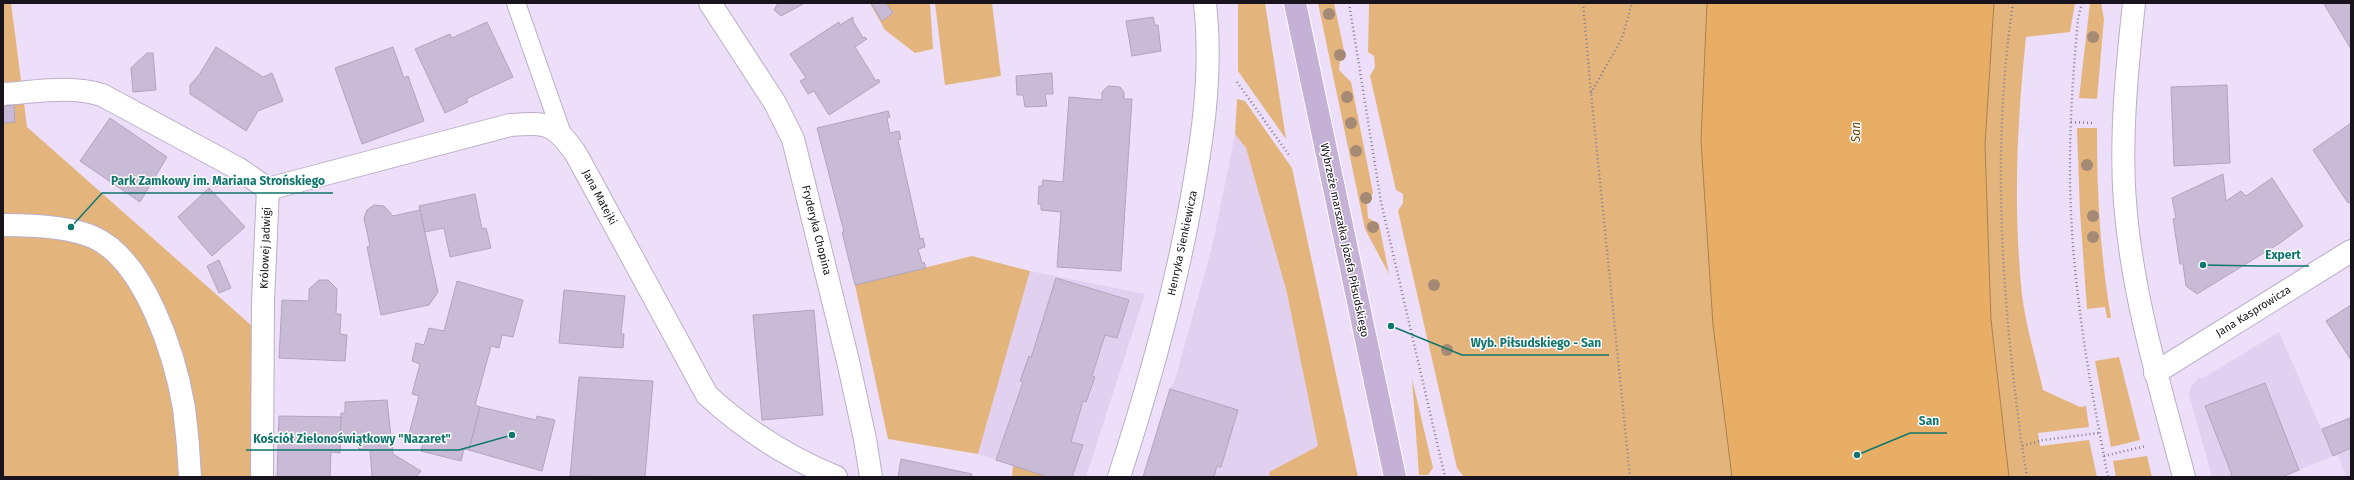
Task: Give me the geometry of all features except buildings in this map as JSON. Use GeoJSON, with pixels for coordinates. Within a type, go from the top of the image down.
{"type":"FeatureCollection","features":[{"type":"Feature","properties":{"kind":"main road","name":"Wybrzeże marszałka Józefa Piłsudskiego"},"geometry":{"type":"LineString","coordinates":[[1294,3],[1395,477]]}},
{"type":"Feature","properties":{"kind":"street","name":"Fryderyka Chopina"},"geometry":{"type":"LineString","coordinates":[[710,3],[775,103],[793,139],[848,361],[865,439],[871,477]]}},
{"type":"Feature","properties":{"kind":"street","name":"Henryka Sienkiewicza"},"geometry":{"type":"LineString","coordinates":[[1119,477],[1162,331],[1183,245],[1200,157],[1208,92],[1209,35],[1206,3]]}},
{"type":"Feature","properties":{"kind":"street"},"geometry":{"type":"LineString","coordinates":[[2134,3],[2124,118],[2125,202],[2137,295],[2155,373],[2184,477]]}},
{"type":"Feature","properties":{"kind":"street"},"geometry":{"type":"LineString","coordinates":[[3,94],[88,90],[102,95],[239,169],[268,189]]}},
{"type":"Feature","properties":{"kind":"street","name":"Jana Matejki"},"geometry":{"type":"LineString","coordinates":[[268,189],[510,125],[539,123],[562,134],[576,154],[707,395],[734,420],[765,440],[836,477]]}},
{"type":"Feature","properties":{"kind":"street","name":"Królowej Jadwigi"},"geometry":{"type":"LineString","coordinates":[[262,477],[264,279],[268,189]]}},
{"type":"Feature","properties":{"kind":"street"},"geometry":{"type":"LineString","coordinates":[[3,225],[33,225],[91,236],[120,256],[132,270],[146,292],[174,368],[183,407],[190,477]]}},
{"type":"Feature","properties":{"kind":"street","name":"Jana Kasprowicza"},"geometry":{"type":"LineString","coordinates":[[2155,373],[2351,251]]}},
{"type":"Feature","properties":{"kind":"lane"},"geometry":{"type":"LineString","coordinates":[[516,3],[562,134]]}},
{"type":"Feature","properties":{"kind":"path"},"geometry":{"type":"LineString","coordinates":[[1349,3],[1381,202],[1445,477]]}},
{"type":"Feature","properties":{"kind":"path"},"geometry":{"type":"LineString","coordinates":[[1583,3],[1630,477]]}},
{"type":"Feature","properties":{"kind":"path"},"geometry":{"type":"LineString","coordinates":[[1591,93],[1622,38],[1632,3]]}},
{"type":"Feature","properties":{"kind":"path"},"geometry":{"type":"LineString","coordinates":[[2013,3],[2006,46],[2001,164],[2003,267],[2010,357],[2027,477]]}},
{"type":"Feature","properties":{"kind":"path"},"geometry":{"type":"LineString","coordinates":[[2082,3],[2078,19],[2071,122],[2071,213],[2081,317],[2099,433],[2108,477]]}},
{"type":"Feature","properties":{"kind":"path"},"geometry":{"type":"LineString","coordinates":[[1238,82],[1289,155]]}},
{"type":"Feature","properties":{"kind":"path"},"geometry":{"type":"LineString","coordinates":[[2071,122],[2099,123]]}},
{"type":"Feature","properties":{"kind":"path"},"geometry":{"type":"LineString","coordinates":[[2022,446],[2043,440],[2099,433]]}},
{"type":"Feature","properties":{"kind":"path"},"geometry":{"type":"LineString","coordinates":[[2104,456],[2173,438]]}},
{"type":"Feature","properties":{"kind":"shaded area"},"geometry":{"type":"Polygon","coordinates":[[[3,3],[11,3],[27,127],[252,326],[254,477],[3,477],[3,3]]]}},
{"type":"Feature","properties":{"kind":"shaded area"},"geometry":{"type":"Polygon","coordinates":[[[870,3],[930,3],[933,49],[915,53],[885,30],[870,3]]]}},
{"type":"Feature","properties":{"kind":"shaded area"},"geometry":{"type":"Polygon","coordinates":[[[935,3],[992,3],[1001,76],[945,85],[935,3]]]}},
{"type":"Feature","properties":{"kind":"shaded area"},"geometry":{"type":"Polygon","coordinates":[[[1238,3],[1265,3],[1286,139],[1238,71],[1238,3]]]}},
{"type":"Feature","properties":{"kind":"shaded area"},"geometry":{"type":"Polygon","coordinates":[[[1318,3],[1334,3],[1345,55],[1340,61],[1339,70],[1351,82],[1373,193],[1367,204],[1368,218],[1379,224],[1389,274],[1365,229],[1318,3]]]}},
{"type":"Feature","properties":{"kind":"shaded area"},"geometry":{"type":"Polygon","coordinates":[[[1369,3],[1707,3],[1701,141],[1713,325],[1732,477],[1464,477],[1457,468],[1398,211],[1403,203],[1403,194],[1396,190],[1370,76],[1375,67],[1374,56],[1368,52],[1369,3]]]}},
{"type":"Feature","properties":{"kind":"shaded area"},"geometry":{"type":"Polygon","coordinates":[[[1994,3],[2075,3],[2070,32],[2026,37],[2018,133],[2017,198],[2019,263],[2024,307],[2043,390],[2080,407],[2086,406],[2089,427],[2038,433],[2040,446],[2089,440],[2097,477],[2009,477],[1991,320],[1985,145],[1994,3]]]}},
{"type":"Feature","properties":{"kind":"shaded area"},"geometry":{"type":"Polygon","coordinates":[[[2090,3],[2101,3],[2104,19],[2097,99],[2079,98],[2090,3]]]}},
{"type":"Feature","properties":{"kind":"shaded area"},"geometry":{"type":"Polygon","coordinates":[[[1237,99],[1245,101],[1292,168],[1358,477],[1270,477],[1269,472],[1318,446],[1287,293],[1246,148],[1235,134],[1237,99]]]}},
{"type":"Feature","properties":{"kind":"shaded area"},"geometry":{"type":"Polygon","coordinates":[[[2077,128],[2097,128],[2100,223],[2104,270],[2111,318],[2107,318],[2105,307],[2087,309],[2080,212],[2077,128]]]}},
{"type":"Feature","properties":{"kind":"shaded area"},"geometry":{"type":"Polygon","coordinates":[[[1235,134],[1246,148],[1287,293],[1318,446],[1269,472],[1270,477],[1144,477],[1170,389],[1175,380],[1213,243],[1235,134]]]}},
{"type":"Feature","properties":{"kind":"shaded area"},"geometry":{"type":"Polygon","coordinates":[[[972,256],[1030,271],[978,454],[888,439],[855,285],[972,256]]]}},
{"type":"Feature","properties":{"kind":"shaded area"},"geometry":{"type":"Polygon","coordinates":[[[1030,271],[1145,294],[1086,477],[1049,477],[978,454],[1030,271]]]}},
{"type":"Feature","properties":{"kind":"shaded area"},"geometry":{"type":"Polygon","coordinates":[[[2279,332],[2333,456],[2282,477],[2212,477],[2189,394],[2191,387],[2198,378],[2203,378],[2279,332]]]}},
{"type":"Feature","properties":{"kind":"shaded area"},"geometry":{"type":"Polygon","coordinates":[[[2119,357],[2140,440],[2111,447],[2095,361],[2119,357]]]}},
{"type":"Feature","properties":{"kind":"shaded area"},"geometry":{"type":"Polygon","coordinates":[[[1412,379],[1433,468],[1428,475],[1419,475],[1412,379]]]}},
{"type":"Feature","properties":{"kind":"shaded area"},"geometry":{"type":"Polygon","coordinates":[[[2351,448],[2351,477],[2346,477],[2338,454],[2351,448]]]}},
{"type":"Feature","properties":{"kind":"shaded area"},"geometry":{"type":"Polygon","coordinates":[[[2147,456],[2152,477],[2116,477],[2113,461],[2147,456]]]}},
{"type":"Feature","properties":{"kind":"shaded area"},"geometry":{"type":"Polygon","coordinates":[[[1013,465],[1049,477],[1012,477],[1013,465]]]}},
{"type":"Feature","properties":{"kind":"water"},"geometry":{"type":"Polygon","coordinates":[[[1707,3],[1994,3],[1985,145],[1991,320],[2009,477],[1732,477],[1713,325],[1701,141],[1707,3]]]}},
{"type":"Feature","properties":{"kind":"place","name":"Park Zamkowy im. Mariana Strońskiego"},"geometry":{"type":"Point","coordinates":[71,227]}},
{"type":"Feature","properties":{"kind":"place","name":"Expert"},"geometry":{"type":"Point","coordinates":[2203,265]}},
{"type":"Feature","properties":{"kind":"place","name":"Wyb. Piłsudskiego - San"},"geometry":{"type":"Point","coordinates":[1391,326]}},
{"type":"Feature","properties":{"kind":"place","name":"Kościół Zielonoświątkowy \"Nazaret\""},"geometry":{"type":"Point","coordinates":[512,435]}},
{"type":"Feature","properties":{"kind":"place","name":"San"},"geometry":{"type":"Point","coordinates":[1857,455]}}]}
